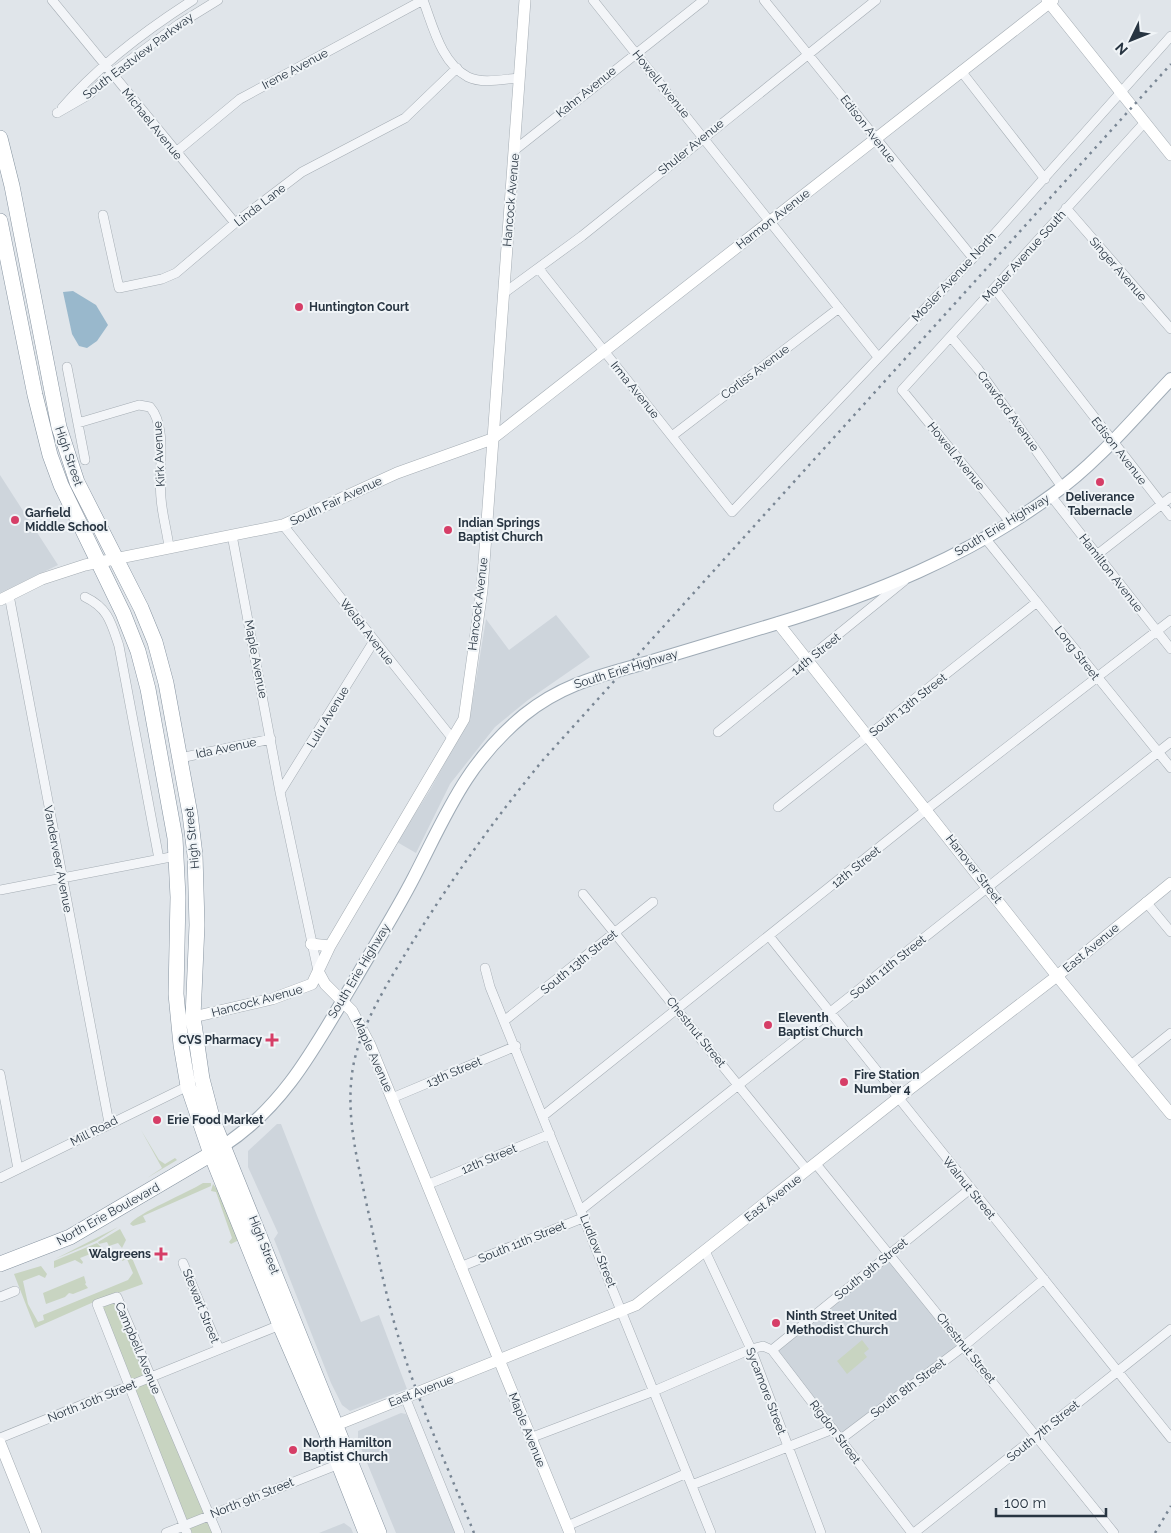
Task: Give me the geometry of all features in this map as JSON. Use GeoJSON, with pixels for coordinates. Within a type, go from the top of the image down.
{"type":"FeatureCollection","features":[{"type":"Feature","properties":{"kind":"highway","name":"High Street"},"geometry":{"type":"LineString","coordinates":[[0,138],[12,186],[58,427],[77,482],[117,558],[155,642],[166,683],[190,814],[197,885],[193,1017],[195,1046],[213,1121],[217,1150],[280,1326],[331,1427],[380,1533]]}},
{"type":"Feature","properties":{"kind":"highway","name":"High Street"},"geometry":{"type":"LineString","coordinates":[[0,221],[35,395],[50,455],[61,485],[123,614],[143,670],[171,807],[178,897],[176,994],[181,1045],[188,1086],[297,1327],[331,1427],[338,1464],[366,1533]]}},
{"type":"Feature","properties":{"kind":"highway","name":"North Erie Boulevard"},"geometry":{"type":"LineString","coordinates":[[0,1264],[70,1237],[217,1150]]}},
{"type":"Feature","properties":{"kind":"main road","name":"South Erie Highway"},"geometry":{"type":"LineString","coordinates":[[217,1150],[254,1124],[283,1094],[342,1001],[412,881],[459,788],[483,755],[510,727],[554,693],[591,677],[778,623],[840,603],[912,574],[985,538],[1062,487],[1112,442],[1171,379]]}},
{"type":"Feature","properties":{"kind":"street","name":"Michael Avenue"},"geometry":{"type":"LineString","coordinates":[[52,0],[235,223]]}},
{"type":"Feature","properties":{"kind":"street","name":"South Eastview Parkway"},"geometry":{"type":"LineString","coordinates":[[193,0],[105,66],[80,87],[57,114],[90,94],[111,74],[178,24],[218,0]]}},
{"type":"Feature","properties":{"kind":"street"},"geometry":{"type":"LineString","coordinates":[[423,0],[441,48],[457,68],[469,77],[487,80],[519,78]]}},
{"type":"Feature","properties":{"kind":"street","name":"Irene Avenue"},"geometry":{"type":"LineString","coordinates":[[176,152],[240,99],[423,0]]}},
{"type":"Feature","properties":{"kind":"street","name":"Hancock Avenue"},"geometry":{"type":"LineString","coordinates":[[193,1017],[272,999],[306,988],[312,984],[330,946],[464,719],[482,590],[492,439],[516,149],[525,0]]}},
{"type":"Feature","properties":{"kind":"street","name":"Howell Avenue"},"geometry":{"type":"LineString","coordinates":[[593,0],[878,356]]}},
{"type":"Feature","properties":{"kind":"street","name":"Kahn Avenue"},"geometry":{"type":"LineString","coordinates":[[516,149],[704,0]]}},
{"type":"Feature","properties":{"kind":"street","name":"Edison Avenue"},"geometry":{"type":"LineString","coordinates":[[764,0],[973,258]]}},
{"type":"Feature","properties":{"kind":"street","name":"Shuler Avenue"},"geometry":{"type":"LineString","coordinates":[[504,293],[539,269],[876,0]]}},
{"type":"Feature","properties":{"kind":"street"},"geometry":{"type":"LineString","coordinates":[[1050,1],[1171,155]]}},
{"type":"Feature","properties":{"kind":"street","name":"Harmon Avenue"},"geometry":{"type":"LineString","coordinates":[[492,439],[1050,1]]}},
{"type":"Feature","properties":{"kind":"street","name":"Mosler Avenue North"},"geometry":{"type":"LineString","coordinates":[[732,512],[973,258],[1171,36]]}},
{"type":"Feature","properties":{"kind":"street","name":"Linda Lane"},"geometry":{"type":"LineString","coordinates":[[103,215],[119,288],[162,279],[176,273],[235,223],[302,172],[405,118],[457,68]]}},
{"type":"Feature","properties":{"kind":"street"},"geometry":{"type":"LineString","coordinates":[[961,71],[1045,178]]}},
{"type":"Feature","properties":{"kind":"street","name":"Mosler Avenue South"},"geometry":{"type":"LineString","coordinates":[[902,390],[1145,122]]}},
{"type":"Feature","properties":{"kind":"street","name":"Singer Avenue"},"geometry":{"type":"LineString","coordinates":[[1066,208],[1171,329]]}},
{"type":"Feature","properties":{"kind":"street","name":"Irma Avenue"},"geometry":{"type":"LineString","coordinates":[[539,269],[732,512]]}},
{"type":"Feature","properties":{"kind":"street","name":"Edison Avenue"},"geometry":{"type":"LineString","coordinates":[[995,289],[1171,516]]}},
{"type":"Feature","properties":{"kind":"street","name":"Corliss Avenue"},"geometry":{"type":"LineString","coordinates":[[672,436],[839,308]]}},
{"type":"Feature","properties":{"kind":"street","name":"Crawford Avenue"},"geometry":{"type":"LineString","coordinates":[[951,337],[978,369],[1062,487]]}},
{"type":"Feature","properties":{"kind":"street"},"geometry":{"type":"LineString","coordinates":[[67,367],[85,460]]}},
{"type":"Feature","properties":{"kind":"street","name":"Howell Avenue"},"geometry":{"type":"LineString","coordinates":[[902,390],[1010,522]]}},
{"type":"Feature","properties":{"kind":"street","name":"Kirk Avenue"},"geometry":{"type":"LineString","coordinates":[[78,423],[138,406],[150,407],[157,415],[161,457],[161,497],[170,547]]}},
{"type":"Feature","properties":{"kind":"street","name":"South Fair Avenue"},"geometry":{"type":"LineString","coordinates":[[5,597],[42,579],[98,562],[283,525],[397,473],[492,439]]}},
{"type":"Feature","properties":{"kind":"street","name":"Hamilton Avenue"},"geometry":{"type":"LineString","coordinates":[[1051,496],[1171,649]]}},
{"type":"Feature","properties":{"kind":"street"},"geometry":{"type":"LineString","coordinates":[[1098,554],[1171,497]]}},
{"type":"Feature","properties":{"kind":"street","name":"Welsh Avenue"},"geometry":{"type":"LineString","coordinates":[[283,525],[452,738]]}},
{"type":"Feature","properties":{"kind":"street","name":"Maple Avenue"},"geometry":{"type":"LineString","coordinates":[[232,535],[280,792],[318,971],[325,984],[352,1011],[364,1030],[429,1184],[460,1267],[568,1529]]}},
{"type":"Feature","properties":{"kind":"street","name":"Long Street"},"geometry":{"type":"LineString","coordinates":[[985,538],[1095,677],[1171,768]]}},
{"type":"Feature","properties":{"kind":"street","name":"14th Street"},"geometry":{"type":"LineString","coordinates":[[718,732],[844,632],[912,574]]}},
{"type":"Feature","properties":{"kind":"street","name":"Vanderveer Avenue"},"geometry":{"type":"LineString","coordinates":[[5,597],[109,1123]]}},
{"type":"Feature","properties":{"kind":"street"},"geometry":{"type":"LineString","coordinates":[[85,597],[99,604],[111,620],[119,646],[159,859]]}},
{"type":"Feature","properties":{"kind":"street","name":"South 13th Street"},"geometry":{"type":"LineString","coordinates":[[778,807],[1037,602]]}},
{"type":"Feature","properties":{"kind":"street","name":"12th Street"},"geometry":{"type":"LineString","coordinates":[[543,1116],[927,809],[1171,620]]}},
{"type":"Feature","properties":{"kind":"street","name":"Hanover Street"},"geometry":{"type":"LineString","coordinates":[[778,623],[927,809],[988,889],[1171,1114]]}},
{"type":"Feature","properties":{"kind":"street","name":"Lulu Avenue"},"geometry":{"type":"LineString","coordinates":[[280,792],[374,641]]}},
{"type":"Feature","properties":{"kind":"street","name":"Ida Avenue"},"geometry":{"type":"LineString","coordinates":[[180,758],[271,739]]}},
{"type":"Feature","properties":{"kind":"street","name":"South 11th Street"},"geometry":{"type":"LineString","coordinates":[[460,1267],[583,1213],[739,1085],[1171,742]]}},
{"type":"Feature","properties":{"kind":"street"},"geometry":{"type":"LineString","coordinates":[[0,890],[176,856]]}},
{"type":"Feature","properties":{"kind":"street","name":"East Avenue"},"geometry":{"type":"LineString","coordinates":[[331,1427],[636,1305],[898,1098],[1058,976],[1171,883]]}},
{"type":"Feature","properties":{"kind":"street","name":"Chestnut Street"},"geometry":{"type":"LineString","coordinates":[[583,894],[616,932],[739,1085],[889,1255],[1114,1533]]}},
{"type":"Feature","properties":{"kind":"street","name":"South 13th Street"},"geometry":{"type":"LineString","coordinates":[[504,1021],[653,902]]}},
{"type":"Feature","properties":{"kind":"street"},"geometry":{"type":"LineString","coordinates":[[1146,902],[1171,932]]}},
{"type":"Feature","properties":{"kind":"street","name":"Walnut Street"},"geometry":{"type":"LineString","coordinates":[[769,936],[1171,1438]]}},
{"type":"Feature","properties":{"kind":"street"},"geometry":{"type":"LineString","coordinates":[[311,944],[330,946]]}},
{"type":"Feature","properties":{"kind":"street","name":"Ludlow Street"},"geometry":{"type":"LineString","coordinates":[[486,968],[490,987],[516,1046],[711,1533]]}},
{"type":"Feature","properties":{"kind":"street"},"geometry":{"type":"LineString","coordinates":[[1131,1064],[1171,1033]]}},
{"type":"Feature","properties":{"kind":"street","name":"13th Street"},"geometry":{"type":"LineString","coordinates":[[392,1098],[516,1046]]}},
{"type":"Feature","properties":{"kind":"street"},"geometry":{"type":"LineString","coordinates":[[0,1074],[18,1169]]}},
{"type":"Feature","properties":{"kind":"street","name":"Mill Road"},"geometry":{"type":"LineString","coordinates":[[0,1178],[188,1086]]}},
{"type":"Feature","properties":{"kind":"street","name":"12th Street"},"geometry":{"type":"LineString","coordinates":[[429,1184],[550,1134]]}},
{"type":"Feature","properties":{"kind":"street","name":"South 9th Street"},"geometry":{"type":"LineString","coordinates":[[772,1350],[970,1189]]}},
{"type":"Feature","properties":{"kind":"street","name":"Sycamore Street"},"geometry":{"type":"LineString","coordinates":[[706,1251],[751,1349],[821,1533]]}},
{"type":"Feature","properties":{"kind":"street","name":"Stewart Street"},"geometry":{"type":"LineString","coordinates":[[184,1263],[219,1349]]}},
{"type":"Feature","properties":{"kind":"street","name":"South 8th Street"},"geometry":{"type":"LineString","coordinates":[[841,1439],[964,1346],[1044,1279]]}},
{"type":"Feature","properties":{"kind":"street"},"geometry":{"type":"LineString","coordinates":[[0,1297],[15,1291]]}},
{"type":"Feature","properties":{"kind":"street","name":"Campbell Avenue"},"geometry":{"type":"LineString","coordinates":[[185,1529],[97,1304],[117,1296],[216,1533]]}},
{"type":"Feature","properties":{"kind":"street","name":"North 10th Street"},"geometry":{"type":"LineString","coordinates":[[0,1438],[280,1326],[297,1327]]}},
{"type":"Feature","properties":{"kind":"street","name":"South 7th Street"},"geometry":{"type":"LineString","coordinates":[[913,1533],[1171,1329]]}},
{"type":"Feature","properties":{"kind":"street"},"geometry":{"type":"LineString","coordinates":[[530,1438],[654,1391],[751,1349],[763,1346],[772,1350]]}},
{"type":"Feature","properties":{"kind":"street","name":"Rigdon Street"},"geometry":{"type":"LineString","coordinates":[[772,1350],[913,1533]]}},
{"type":"Feature","properties":{"kind":"street"},"geometry":{"type":"LineString","coordinates":[[406,1397],[460,1533]]}},
{"type":"Feature","properties":{"kind":"street"},"geometry":{"type":"LineString","coordinates":[[692,1485],[833,1429]]}},
{"type":"Feature","properties":{"kind":"street"},"geometry":{"type":"LineString","coordinates":[[0,1443],[36,1533]]}},
{"type":"Feature","properties":{"kind":"street","name":"North 9th Street"},"geometry":{"type":"LineString","coordinates":[[166,1533],[185,1529],[209,1515],[338,1464]]}},
{"type":"Feature","properties":{"kind":"street"},"geometry":{"type":"LineString","coordinates":[[568,1529],[687,1473]]}},
{"type":"Feature","properties":{"kind":"shaded area","name":"Garfield Middle School"},"geometry":{"type":"Polygon","coordinates":[[[0,475],[58,565],[0,593],[0,475]]]}},
{"type":"Feature","properties":{"kind":"shaded area"},"geometry":{"type":"Polygon","coordinates":[[[556,615],[590,657],[528,700],[495,727],[450,784],[416,853],[397,842],[430,790],[470,717],[486,619],[509,650],[556,615]]]}},
{"type":"Feature","properties":{"kind":"shaded area"},"geometry":{"type":"Polygon","coordinates":[[[277,1124],[281,1124],[361,1322],[379,1315],[407,1389],[350,1411],[342,1405],[331,1383],[274,1239],[278,1233],[248,1167],[248,1151],[277,1124]]]}},
{"type":"Feature","properties":{"kind":"shaded area"},"geometry":{"type":"Polygon","coordinates":[[[889,1255],[964,1346],[841,1439],[772,1350],[889,1255]]]}},
{"type":"Feature","properties":{"kind":"shaded area"},"geometry":{"type":"Polygon","coordinates":[[[401,1413],[406,1414],[415,1430],[434,1483],[456,1533],[396,1533],[358,1441],[358,1431],[401,1413]]]}},
{"type":"Feature","properties":{"kind":"shaded area"},"geometry":{"type":"Polygon","coordinates":[[[344,1523],[351,1528],[353,1533],[319,1533],[344,1523]]]}},
{"type":"Feature","properties":{"kind":"green space"},"geometry":{"type":"Polygon","coordinates":[[[141,1130],[159,1160],[165,1164],[175,1158],[177,1160],[147,1178],[162,1168],[141,1130]]]}},
{"type":"Feature","properties":{"kind":"green space"},"geometry":{"type":"Polygon","coordinates":[[[203,1183],[211,1183],[211,1186],[143,1216],[146,1222],[133,1226],[130,1224],[142,1215],[203,1183]]]}},
{"type":"Feature","properties":{"kind":"green space"},"geometry":{"type":"Polygon","coordinates":[[[213,1184],[219,1192],[239,1240],[231,1244],[229,1242],[232,1238],[216,1192],[211,1191],[213,1184]]]}},
{"type":"Feature","properties":{"kind":"green space"},"geometry":{"type":"Polygon","coordinates":[[[118,1227],[96,1241],[55,1259],[118,1227]]]}},
{"type":"Feature","properties":{"kind":"green space"},"geometry":{"type":"Polygon","coordinates":[[[120,1229],[126,1240],[122,1248],[118,1243],[109,1246],[107,1242],[99,1244],[98,1242],[120,1229]]]}},
{"type":"Feature","properties":{"kind":"green space"},"geometry":{"type":"Polygon","coordinates":[[[97,1243],[103,1249],[80,1258],[83,1262],[82,1264],[75,1260],[54,1268],[54,1261],[97,1243]]]}},
{"type":"Feature","properties":{"kind":"green space"},"geometry":{"type":"Polygon","coordinates":[[[123,1256],[132,1258],[143,1284],[96,1301],[35,1328],[14,1274],[41,1266],[47,1274],[45,1278],[39,1275],[23,1281],[28,1304],[38,1322],[44,1320],[43,1315],[128,1280],[133,1273],[127,1259],[122,1261],[123,1256]]]}},
{"type":"Feature","properties":{"kind":"green space"},"geometry":{"type":"Polygon","coordinates":[[[84,1276],[85,1284],[88,1288],[73,1294],[69,1293],[65,1297],[46,1304],[43,1293],[84,1276]]]}},
{"type":"Feature","properties":{"kind":"green space"},"geometry":{"type":"Polygon","coordinates":[[[117,1297],[217,1533],[187,1533],[97,1304],[117,1297]]]}},
{"type":"Feature","properties":{"kind":"green space"},"geometry":{"type":"Polygon","coordinates":[[[862,1340],[869,1349],[864,1353],[867,1357],[847,1374],[837,1361],[862,1340]]]}},
{"type":"Feature","properties":{"kind":"water"},"geometry":{"type":"Polygon","coordinates":[[[73,291],[96,305],[108,325],[97,341],[87,348],[79,346],[72,334],[63,292],[73,291]]]}},
{"type":"Feature","properties":{"kind":"railway"},"geometry":{"type":"LineString","coordinates":[[474,1533],[426,1414],[400,1342],[386,1291],[359,1170],[351,1116],[351,1080],[358,1047],[369,1019],[391,977],[455,877],[506,806],[543,760],[1171,64]]}},
{"type":"Feature","properties":{"kind":"railway"},"geometry":{"type":"LineString","coordinates":[[1155,1533],[1171,1506]]}},
{"type":"Feature","properties":{"kind":"place","name":"Huntington Court"},"geometry":{"type":"Point","coordinates":[299,307]}},
{"type":"Feature","properties":{"kind":"place","name":"Deliverance Tabernacle"},"geometry":{"type":"Point","coordinates":[1100,482]}},
{"type":"Feature","properties":{"kind":"place","name":"Garfield Middle School"},"geometry":{"type":"Point","coordinates":[15,520]}},
{"type":"Feature","properties":{"kind":"place","name":"Indian Springs Baptist Church"},"geometry":{"type":"Point","coordinates":[448,530]}},
{"type":"Feature","properties":{"kind":"place","name":"Eleventh Baptist Church"},"geometry":{"type":"Point","coordinates":[768,1025]}},
{"type":"Feature","properties":{"kind":"place","name":"CVS Pharmacy"},"geometry":{"type":"Point","coordinates":[272,1040]}},
{"type":"Feature","properties":{"kind":"place","name":"Fire Station Number 4"},"geometry":{"type":"Point","coordinates":[844,1082]}},
{"type":"Feature","properties":{"kind":"place","name":"Erie Food Market"},"geometry":{"type":"Point","coordinates":[157,1120]}},
{"type":"Feature","properties":{"kind":"place","name":"Walgreens"},"geometry":{"type":"Point","coordinates":[161,1254]}},
{"type":"Feature","properties":{"kind":"place","name":"Ninth Street United Methodist Church"},"geometry":{"type":"Point","coordinates":[776,1323]}},
{"type":"Feature","properties":{"kind":"place","name":"North Hamilton Baptist Church"},"geometry":{"type":"Point","coordinates":[293,1450]}}]}
